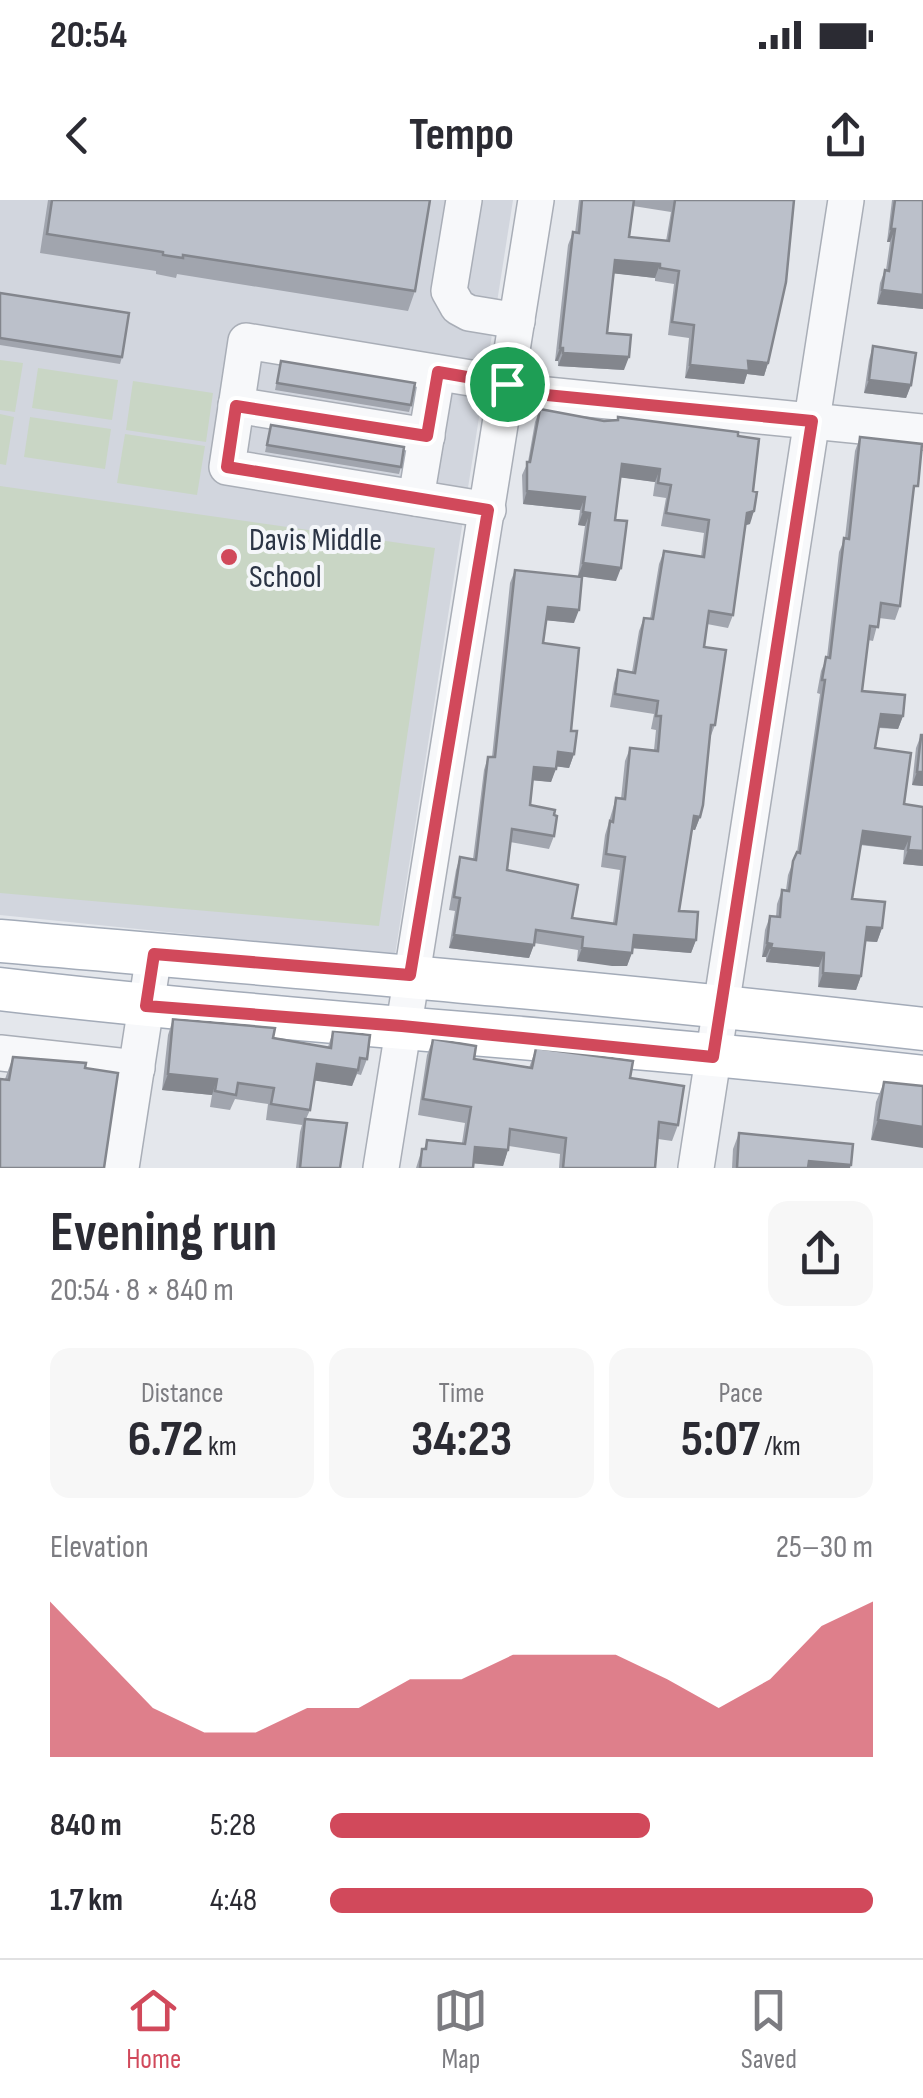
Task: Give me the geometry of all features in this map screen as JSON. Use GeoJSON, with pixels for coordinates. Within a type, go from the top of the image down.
{"type":"FeatureCollection","features":[{"type":"Feature","properties":{"kind":"main road"},"geometry":{"type":"LineString","coordinates":[[0,941],[410,975],[923,1029]]}},
{"type":"Feature","properties":{"kind":"main road"},"geometry":{"type":"LineString","coordinates":[[0,989],[146,1006],[402,1026],[923,1077]]}},
{"type":"Feature","properties":{"kind":"street"},"geometry":{"type":"LineString","coordinates":[[464,200],[449,291],[458,307],[517,322]]}},
{"type":"Feature","properties":{"kind":"street"},"geometry":{"type":"LineString","coordinates":[[380,1168],[536,200]]}},
{"type":"Feature","properties":{"kind":"street"},"geometry":{"type":"LineString","coordinates":[[696,1168],[846,200]]}},
{"type":"Feature","properties":{"kind":"street"},"geometry":{"type":"LineString","coordinates":[[488,510],[227,467],[246,341],[506,387],[923,432]]}},
{"type":"Feature","properties":{"kind":"street"},"geometry":{"type":"LineString","coordinates":[[416,498],[438,372]]}},
{"type":"Feature","properties":{"kind":"street"},"geometry":{"type":"LineString","coordinates":[[236,406],[427,436]]}},
{"type":"Feature","properties":{"kind":"street"},"geometry":{"type":"LineString","coordinates":[[121,1168],[154,954]]}},
{"type":"Feature","properties":{"kind":"street"},"geometry":{"type":"LineString","coordinates":[[0,1053],[136,1068]]}},
{"type":"Feature","properties":{"kind":"shaded area","name":"Davis Middle School"},"geometry":{"type":"Polygon","coordinates":[[[0,200],[513,200],[395,955],[0,915],[0,200]]]}},
{"type":"Feature","properties":{"kind":"green space"},"geometry":{"type":"Polygon","coordinates":[[[0,360],[23,363],[15,412],[0,410],[0,360]]]}},
{"type":"Feature","properties":{"kind":"green space"},"geometry":{"type":"Polygon","coordinates":[[[38,368],[118,380],[112,420],[32,408],[38,368]]]}},
{"type":"Feature","properties":{"kind":"green space"},"geometry":{"type":"Polygon","coordinates":[[[133,381],[213,393],[206,442],[126,430],[133,381]]]}},
{"type":"Feature","properties":{"kind":"green space"},"geometry":{"type":"Polygon","coordinates":[[[0,414],[14,417],[6,465],[0,464],[0,414]]]}},
{"type":"Feature","properties":{"kind":"green space"},"geometry":{"type":"Polygon","coordinates":[[[30,417],[111,429],[105,469],[24,457],[30,417]]]}},
{"type":"Feature","properties":{"kind":"green space"},"geometry":{"type":"Polygon","coordinates":[[[125,434],[205,446],[197,495],[117,483],[125,434]]]}},
{"type":"Feature","properties":{"kind":"green space"},"geometry":{"type":"Polygon","coordinates":[[[0,486],[435,548],[379,926],[0,893],[0,486]]]}},
{"type":"Feature","properties":{"kind":"building"},"geometry":{"type":"Polygon","coordinates":[[[52,200],[430,200],[415,291],[47,234],[52,200]]]}},
{"type":"Feature","properties":{"kind":"building"},"geometry":{"type":"Polygon","coordinates":[[[582,200],[634,200],[629,237],[669,241],[675,200],[794,200],[786,282],[768,363],[748,361],[749,371],[690,365],[694,325],[672,322],[679,271],[660,268],[660,264],[615,260],[607,333],[631,335],[629,357],[563,353],[560,348],[573,232],[579,233],[582,200]]]}},
{"type":"Feature","properties":{"kind":"building"},"geometry":{"type":"Polygon","coordinates":[[[895,200],[923,200],[923,295],[882,290],[885,270],[889,271],[895,200]]]}},
{"type":"Feature","properties":{"kind":"building"},"geometry":{"type":"Polygon","coordinates":[[[0,293],[129,313],[122,357],[0,338],[0,293]]]}},
{"type":"Feature","properties":{"kind":"building"},"geometry":{"type":"Polygon","coordinates":[[[873,346],[916,353],[911,385],[869,380],[873,346]]]}},
{"type":"Feature","properties":{"kind":"building"},"geometry":{"type":"Polygon","coordinates":[[[281,361],[415,383],[411,405],[277,383],[281,361]]]}},
{"type":"Feature","properties":{"kind":"building"},"geometry":{"type":"Polygon","coordinates":[[[540,409],[604,421],[618,417],[738,432],[738,436],[759,439],[753,491],[757,492],[754,511],[747,513],[733,615],[709,611],[704,647],[726,650],[715,725],[711,725],[703,805],[700,817],[694,816],[679,911],[698,912],[696,940],[634,935],[632,953],[582,948],[583,937],[536,930],[534,945],[454,935],[460,898],[454,897],[460,857],[476,860],[488,757],[495,757],[515,570],[582,577],[579,610],[548,607],[543,643],[579,648],[571,731],[577,731],[574,754],[558,752],[556,769],[534,767],[530,805],[555,810],[554,836],[512,829],[507,870],[578,885],[572,918],[616,924],[625,857],[606,854],[610,821],[613,822],[616,798],[625,799],[630,748],[658,751],[661,716],[656,716],[658,701],[615,694],[618,670],[635,673],[644,618],[653,619],[664,551],[704,557],[709,520],[666,513],[671,485],[658,483],[660,469],[622,464],[615,520],[627,521],[621,568],[583,563],[590,513],[583,512],[585,497],[527,491],[527,462],[540,409]]]}},
{"type":"Feature","properties":{"kind":"building"},"geometry":{"type":"Polygon","coordinates":[[[271,425],[404,447],[401,467],[267,445],[271,425]]]}},
{"type":"Feature","properties":{"kind":"building"},"geometry":{"type":"Polygon","coordinates":[[[860,437],[922,444],[900,606],[881,603],[878,627],[870,626],[862,691],[905,695],[903,716],[881,714],[875,748],[911,753],[904,804],[923,807],[923,851],[908,850],[910,837],[863,831],[852,899],[885,902],[882,928],[867,927],[861,976],[823,973],[824,953],[771,948],[772,944],[767,943],[770,916],[780,917],[782,890],[789,891],[793,861],[800,853],[844,538],[849,539],[860,437]]]}},
{"type":"Feature","properties":{"kind":"building"},"geometry":{"type":"Polygon","coordinates":[[[921,735],[923,772],[917,772],[921,735]]]}},
{"type":"Feature","properties":{"kind":"building"},"geometry":{"type":"Polygon","coordinates":[[[173,1019],[275,1028],[273,1038],[331,1048],[333,1031],[370,1035],[367,1059],[360,1058],[358,1070],[317,1064],[310,1110],[271,1104],[274,1088],[238,1083],[236,1095],[215,1091],[217,1079],[168,1074],[173,1019]]]}},
{"type":"Feature","properties":{"kind":"building"},"geometry":{"type":"Polygon","coordinates":[[[433,1039],[476,1046],[474,1059],[532,1068],[536,1048],[633,1061],[630,1078],[684,1086],[678,1125],[659,1122],[655,1168],[563,1168],[566,1138],[510,1129],[508,1150],[475,1147],[473,1168],[420,1168],[427,1140],[465,1144],[471,1107],[423,1099],[433,1039]]]}},
{"type":"Feature","properties":{"kind":"building"},"geometry":{"type":"Polygon","coordinates":[[[13,1057],[86,1063],[85,1068],[118,1073],[104,1168],[0,1168],[0,1079],[9,1080],[13,1057]]]}},
{"type":"Feature","properties":{"kind":"building"},"geometry":{"type":"Polygon","coordinates":[[[884,1082],[923,1086],[923,1127],[878,1120],[884,1082]]]}},
{"type":"Feature","properties":{"kind":"building"},"geometry":{"type":"Polygon","coordinates":[[[305,1119],[347,1123],[340,1168],[300,1168],[305,1119]]]}},
{"type":"Feature","properties":{"kind":"building"},"geometry":{"type":"Polygon","coordinates":[[[739,1133],[853,1144],[851,1165],[809,1161],[808,1168],[737,1168],[739,1133]]]}},
{"type":"Feature","properties":{"kind":"place","name":"Davis Middle School"},"geometry":{"type":"Point","coordinates":[229,557]}},
{"type":"Feature","properties":{"kind":"route"},"geometry":{"type":"LineString","coordinates":[[438,372],[507,384],[506,391],[812,421],[713,1057],[402,1026],[146,1006],[154,954],[410,975],[488,510],[227,467],[236,406],[427,436],[438,372]]}}]}
